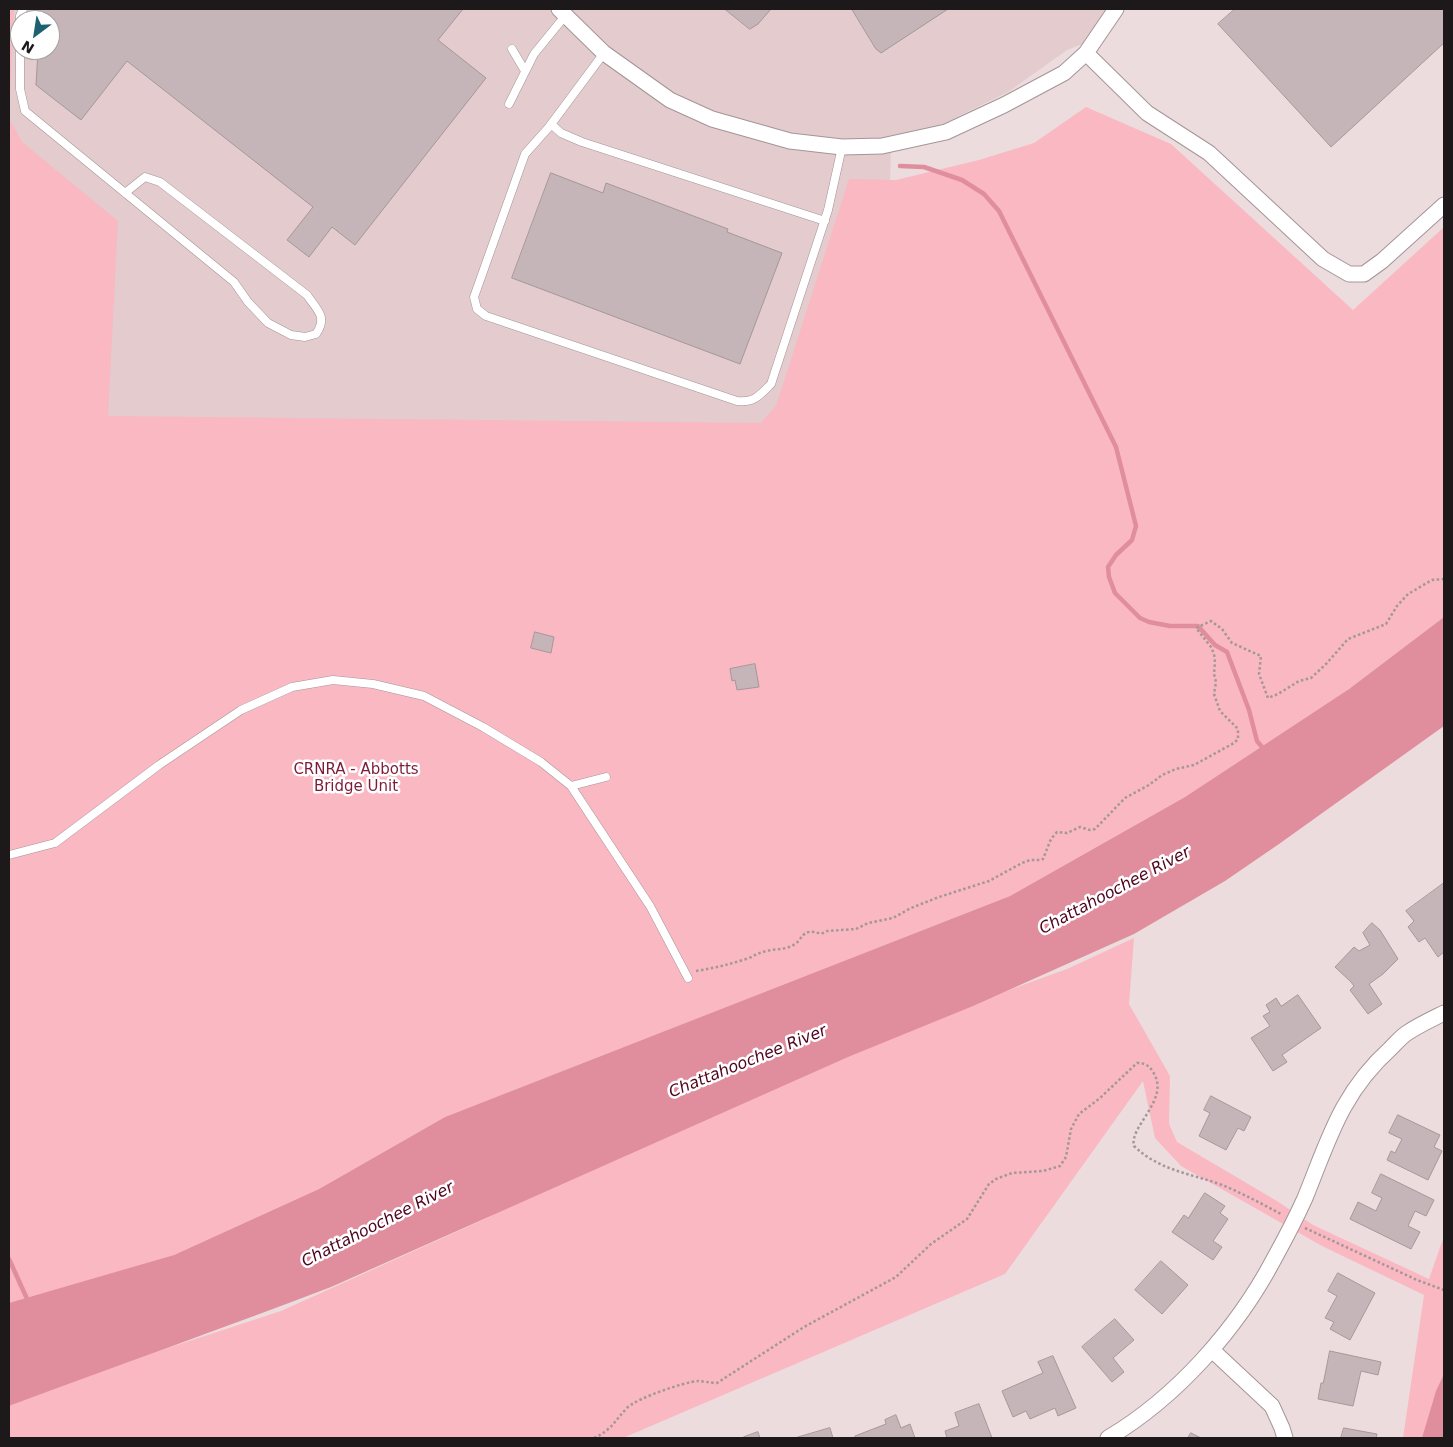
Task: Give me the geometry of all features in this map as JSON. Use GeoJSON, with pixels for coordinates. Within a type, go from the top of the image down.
{"type":"FeatureCollection","features":[{"type":"Feature","properties":{"kind":"street"},"geometry":{"type":"LineString","coordinates":[[562,12],[604,53],[670,100],[712,119],[790,141],[842,147],[882,146],[946,132],[1004,105],[1064,73],[1086,53],[1116,9]]}},
{"type":"Feature","properties":{"kind":"street"},"geometry":{"type":"LineString","coordinates":[[1086,53],[1147,113],[1209,153],[1323,259],[1349,274],[1364,274],[1370,270],[1444,205]]}},
{"type":"Feature","properties":{"kind":"street"},"geometry":{"type":"LineString","coordinates":[[1108,1438],[1146,1412],[1212,1350],[1240,1313],[1273,1260],[1304,1200],[1337,1116],[1353,1089],[1373,1064],[1407,1033],[1444,1013]]}},
{"type":"Feature","properties":{"kind":"street"},"geometry":{"type":"LineString","coordinates":[[1212,1350],[1272,1406],[1285,1438]]}},
{"type":"Feature","properties":{"kind":"lane"},"geometry":{"type":"LineString","coordinates":[[23,9],[20,16],[20,90],[25,111],[125,193],[234,282],[248,302],[268,323],[291,335],[306,337],[316,334],[322,326],[322,318],[307,295],[160,182],[145,177],[125,193]]}},
{"type":"Feature","properties":{"kind":"lane"},"geometry":{"type":"LineString","coordinates":[[509,104],[534,54],[562,12]]}},
{"type":"Feature","properties":{"kind":"lane"},"geometry":{"type":"LineString","coordinates":[[512,49],[525,71]]}},
{"type":"Feature","properties":{"kind":"lane"},"geometry":{"type":"LineString","coordinates":[[604,53],[551,124],[525,154],[474,297],[477,309],[486,316],[737,401],[748,402],[759,396],[771,384],[825,221],[842,147]]}},
{"type":"Feature","properties":{"kind":"lane"},"geometry":{"type":"LineString","coordinates":[[551,124],[561,133],[582,142],[825,221]]}},
{"type":"Feature","properties":{"kind":"lane"},"geometry":{"type":"LineString","coordinates":[[9,855],[54,843],[158,765],[241,710],[292,687],[333,680],[373,684],[424,696],[483,727],[541,762],[571,786],[650,906],[688,978]]}},
{"type":"Feature","properties":{"kind":"lane"},"geometry":{"type":"LineString","coordinates":[[571,786],[606,776]]}},
{"type":"Feature","properties":{"kind":"path"},"geometry":{"type":"LineString","coordinates":[[679,961],[694,972],[723,967],[761,952],[788,948],[795,944],[802,934],[809,931],[821,934],[827,931],[856,929],[868,923],[893,918],[911,908],[940,897],[989,882],[1022,863],[1030,860],[1041,860],[1056,832],[1067,833],[1080,827],[1090,830],[1096,828],[1117,805],[1162,775],[1205,760],[1238,739],[1238,729],[1220,712],[1215,700],[1214,654],[1211,647],[1198,632],[1196,628],[1198,626],[1211,621],[1222,628],[1232,643],[1261,656],[1259,674],[1268,698],[1299,681],[1311,678],[1348,639],[1386,624],[1397,606],[1408,594],[1432,580],[1444,579]]}},
{"type":"Feature","properties":{"kind":"path"},"geometry":{"type":"LineString","coordinates":[[594,1438],[612,1428],[629,1407],[639,1400],[684,1384],[700,1381],[717,1383],[804,1327],[896,1277],[932,1244],[967,1219],[989,1184],[996,1179],[1012,1173],[1043,1172],[1060,1166],[1066,1157],[1071,1129],[1079,1114],[1100,1098],[1137,1064],[1144,1063],[1154,1072],[1157,1085],[1153,1104],[1133,1138],[1134,1146],[1148,1158],[1161,1166],[1223,1186],[1258,1202],[1333,1242],[1417,1280],[1444,1290]]}},
{"type":"Feature","properties":{"kind":"shaded area"},"geometry":{"type":"Polygon","coordinates":[[[9,9],[1108,9],[1092,40],[1067,50],[1008,92],[947,122],[891,145],[884,435],[9,425],[9,9]]]}},
{"type":"Feature","properties":{"kind":"green space"},"geometry":{"type":"Polygon","coordinates":[[[9,9],[14,9],[10,10],[10,60],[12,60],[9,118],[9,9]]]}},
{"type":"Feature","properties":{"kind":"green space","name":"CRNRA - Abbotts Bridge Unit"},"geometry":{"type":"Polygon","coordinates":[[[1086,107],[1171,144],[1353,310],[1444,227],[1444,617],[1349,689],[1185,797],[1010,896],[445,1117],[319,1189],[174,1255],[9,1305],[9,118],[22,142],[118,221],[108,416],[761,423],[776,406],[849,179],[896,180],[979,160],[1034,143],[1086,107]]]}},
{"type":"Feature","properties":{"kind":"green space"},"geometry":{"type":"Polygon","coordinates":[[[1134,938],[1129,1004],[1170,1076],[1169,1124],[1177,1142],[1277,1201],[1313,1225],[1429,1279],[1444,1236],[1444,1438],[1403,1438],[1424,1295],[1322,1246],[1181,1166],[1155,1138],[1143,1081],[1005,1274],[623,1438],[9,1438],[9,1406],[110,1367],[281,1311],[487,1218],[700,1102],[1067,969],[1134,938]]]}},
{"type":"Feature","properties":{"kind":"water","name":"Chattahoochee River"},"geometry":{"type":"Polygon","coordinates":[[[1444,617],[1444,726],[1225,881],[1134,934],[973,1006],[848,1057],[331,1287],[9,1406],[9,1303],[174,1255],[319,1189],[445,1117],[1010,896],[1185,797],[1349,689],[1444,617]]]}},
{"type":"Feature","properties":{"kind":"water"},"geometry":{"type":"Polygon","coordinates":[[[1444,1374],[1444,1438],[1422,1438],[1436,1391],[1444,1374]]]}},
{"type":"Feature","properties":{"kind":"building"},"geometry":{"type":"Polygon","coordinates":[[[463,9],[438,40],[486,78],[355,245],[332,227],[309,257],[287,240],[313,207],[127,61],[81,120],[36,85],[37,60],[60,60],[60,10],[39,10],[463,9]]]}},
{"type":"Feature","properties":{"kind":"building"},"geometry":{"type":"Polygon","coordinates":[[[725,9],[771,9],[758,24],[750,29],[725,9]]]}},
{"type":"Feature","properties":{"kind":"building"},"geometry":{"type":"Polygon","coordinates":[[[852,9],[948,9],[881,53],[876,49],[852,9]]]}},
{"type":"Feature","properties":{"kind":"building"},"geometry":{"type":"Polygon","coordinates":[[[1235,9],[1444,9],[1444,43],[1331,147],[1218,24],[1235,9]]]}},
{"type":"Feature","properties":{"kind":"building"},"geometry":{"type":"Polygon","coordinates":[[[551,173],[603,193],[606,183],[728,229],[727,232],[782,253],[740,364],[512,278],[551,173]]]}},
{"type":"Feature","properties":{"kind":"building"},"geometry":{"type":"Polygon","coordinates":[[[535,632],[554,637],[551,653],[531,648],[535,632]]]}},
{"type":"Feature","properties":{"kind":"building"},"geometry":{"type":"Polygon","coordinates":[[[755,664],[759,687],[737,690],[735,680],[732,681],[730,669],[755,664]]]}},
{"type":"Feature","properties":{"kind":"building"},"geometry":{"type":"Polygon","coordinates":[[[1444,883],[1444,952],[1438,957],[1425,938],[1419,942],[1408,927],[1414,921],[1406,911],[1444,883]]]}},
{"type":"Feature","properties":{"kind":"building"},"geometry":{"type":"Polygon","coordinates":[[[1372,923],[1380,930],[1398,959],[1383,974],[1369,984],[1382,1004],[1368,1014],[1350,990],[1354,986],[1335,967],[1354,947],[1359,951],[1370,945],[1363,933],[1372,923]]]}},
{"type":"Feature","properties":{"kind":"building"},"geometry":{"type":"Polygon","coordinates":[[[1298,995],[1321,1028],[1282,1055],[1287,1062],[1273,1071],[1251,1038],[1270,1026],[1263,1016],[1270,1012],[1266,1005],[1276,998],[1281,1006],[1298,995]]]}},
{"type":"Feature","properties":{"kind":"building"},"geometry":{"type":"Polygon","coordinates":[[[1211,1096],[1251,1117],[1244,1131],[1238,1128],[1226,1150],[1199,1136],[1210,1113],[1204,1110],[1211,1096]]]}},
{"type":"Feature","properties":{"kind":"building"},"geometry":{"type":"Polygon","coordinates":[[[1398,1115],[1440,1135],[1434,1147],[1442,1151],[1428,1180],[1387,1160],[1391,1151],[1395,1153],[1402,1139],[1389,1133],[1398,1115]]]}},
{"type":"Feature","properties":{"kind":"building"},"geometry":{"type":"Polygon","coordinates":[[[1381,1174],[1434,1200],[1426,1216],[1415,1211],[1408,1226],[1420,1232],[1411,1249],[1350,1219],[1358,1202],[1376,1211],[1382,1198],[1372,1193],[1381,1174]]]}},
{"type":"Feature","properties":{"kind":"building"},"geometry":{"type":"Polygon","coordinates":[[[1205,1193],[1225,1206],[1220,1213],[1228,1219],[1213,1241],[1222,1247],[1213,1260],[1172,1232],[1184,1215],[1188,1218],[1205,1193]]]}},
{"type":"Feature","properties":{"kind":"building"},"geometry":{"type":"Polygon","coordinates":[[[1161,1261],[1188,1285],[1162,1314],[1135,1290],[1161,1261]]]}},
{"type":"Feature","properties":{"kind":"building"},"geometry":{"type":"Polygon","coordinates":[[[1338,1273],[1375,1293],[1350,1340],[1330,1329],[1334,1322],[1325,1318],[1337,1296],[1328,1291],[1338,1273]]]}},
{"type":"Feature","properties":{"kind":"building"},"geometry":{"type":"Polygon","coordinates":[[[1115,1319],[1134,1340],[1113,1358],[1124,1372],[1112,1382],[1082,1347],[1115,1319]]]}},
{"type":"Feature","properties":{"kind":"building"},"geometry":{"type":"Polygon","coordinates":[[[1330,1351],[1381,1362],[1378,1375],[1361,1371],[1353,1406],[1318,1399],[1330,1351]]]}},
{"type":"Feature","properties":{"kind":"building"},"geometry":{"type":"Polygon","coordinates":[[[1053,1356],[1076,1408],[1058,1416],[1055,1408],[1030,1419],[1026,1411],[1013,1417],[1002,1391],[1043,1373],[1038,1362],[1053,1356]]]}},
{"type":"Feature","properties":{"kind":"building"},"geometry":{"type":"Polygon","coordinates":[[[979,1404],[992,1438],[947,1438],[945,1431],[959,1426],[955,1413],[979,1404]]]}},
{"type":"Feature","properties":{"kind":"building"},"geometry":{"type":"Polygon","coordinates":[[[896,1415],[901,1428],[910,1424],[915,1438],[855,1438],[855,1436],[886,1424],[885,1420],[896,1415]]]}},
{"type":"Feature","properties":{"kind":"building"},"geometry":{"type":"Polygon","coordinates":[[[830,1428],[833,1438],[795,1438],[830,1428]]]}},
{"type":"Feature","properties":{"kind":"building"},"geometry":{"type":"Polygon","coordinates":[[[1344,1428],[1377,1434],[1376,1438],[1341,1438],[1344,1428]]]}},
{"type":"Feature","properties":{"kind":"building"},"geometry":{"type":"Polygon","coordinates":[[[758,1432],[760,1438],[744,1437],[758,1432]]]}},
{"type":"Feature","properties":{"kind":"building"},"geometry":{"type":"Polygon","coordinates":[[[1191,1433],[1201,1438],[1188,1438],[1191,1433]]]}},
{"type":"Feature","properties":{"kind":"waterway"},"geometry":{"type":"LineString","coordinates":[[900,166],[924,167],[962,180],[984,194],[999,211],[1116,447],[1136,526],[1132,540],[1116,555],[1108,567],[1109,577],[1115,593],[1140,618],[1149,622],[1170,626],[1198,626],[1215,645],[1227,652],[1249,710],[1257,741],[1262,747]]}},
{"type":"Feature","properties":{"kind":"waterway"},"geometry":{"type":"LineString","coordinates":[[9,1259],[28,1301]]}}]}
